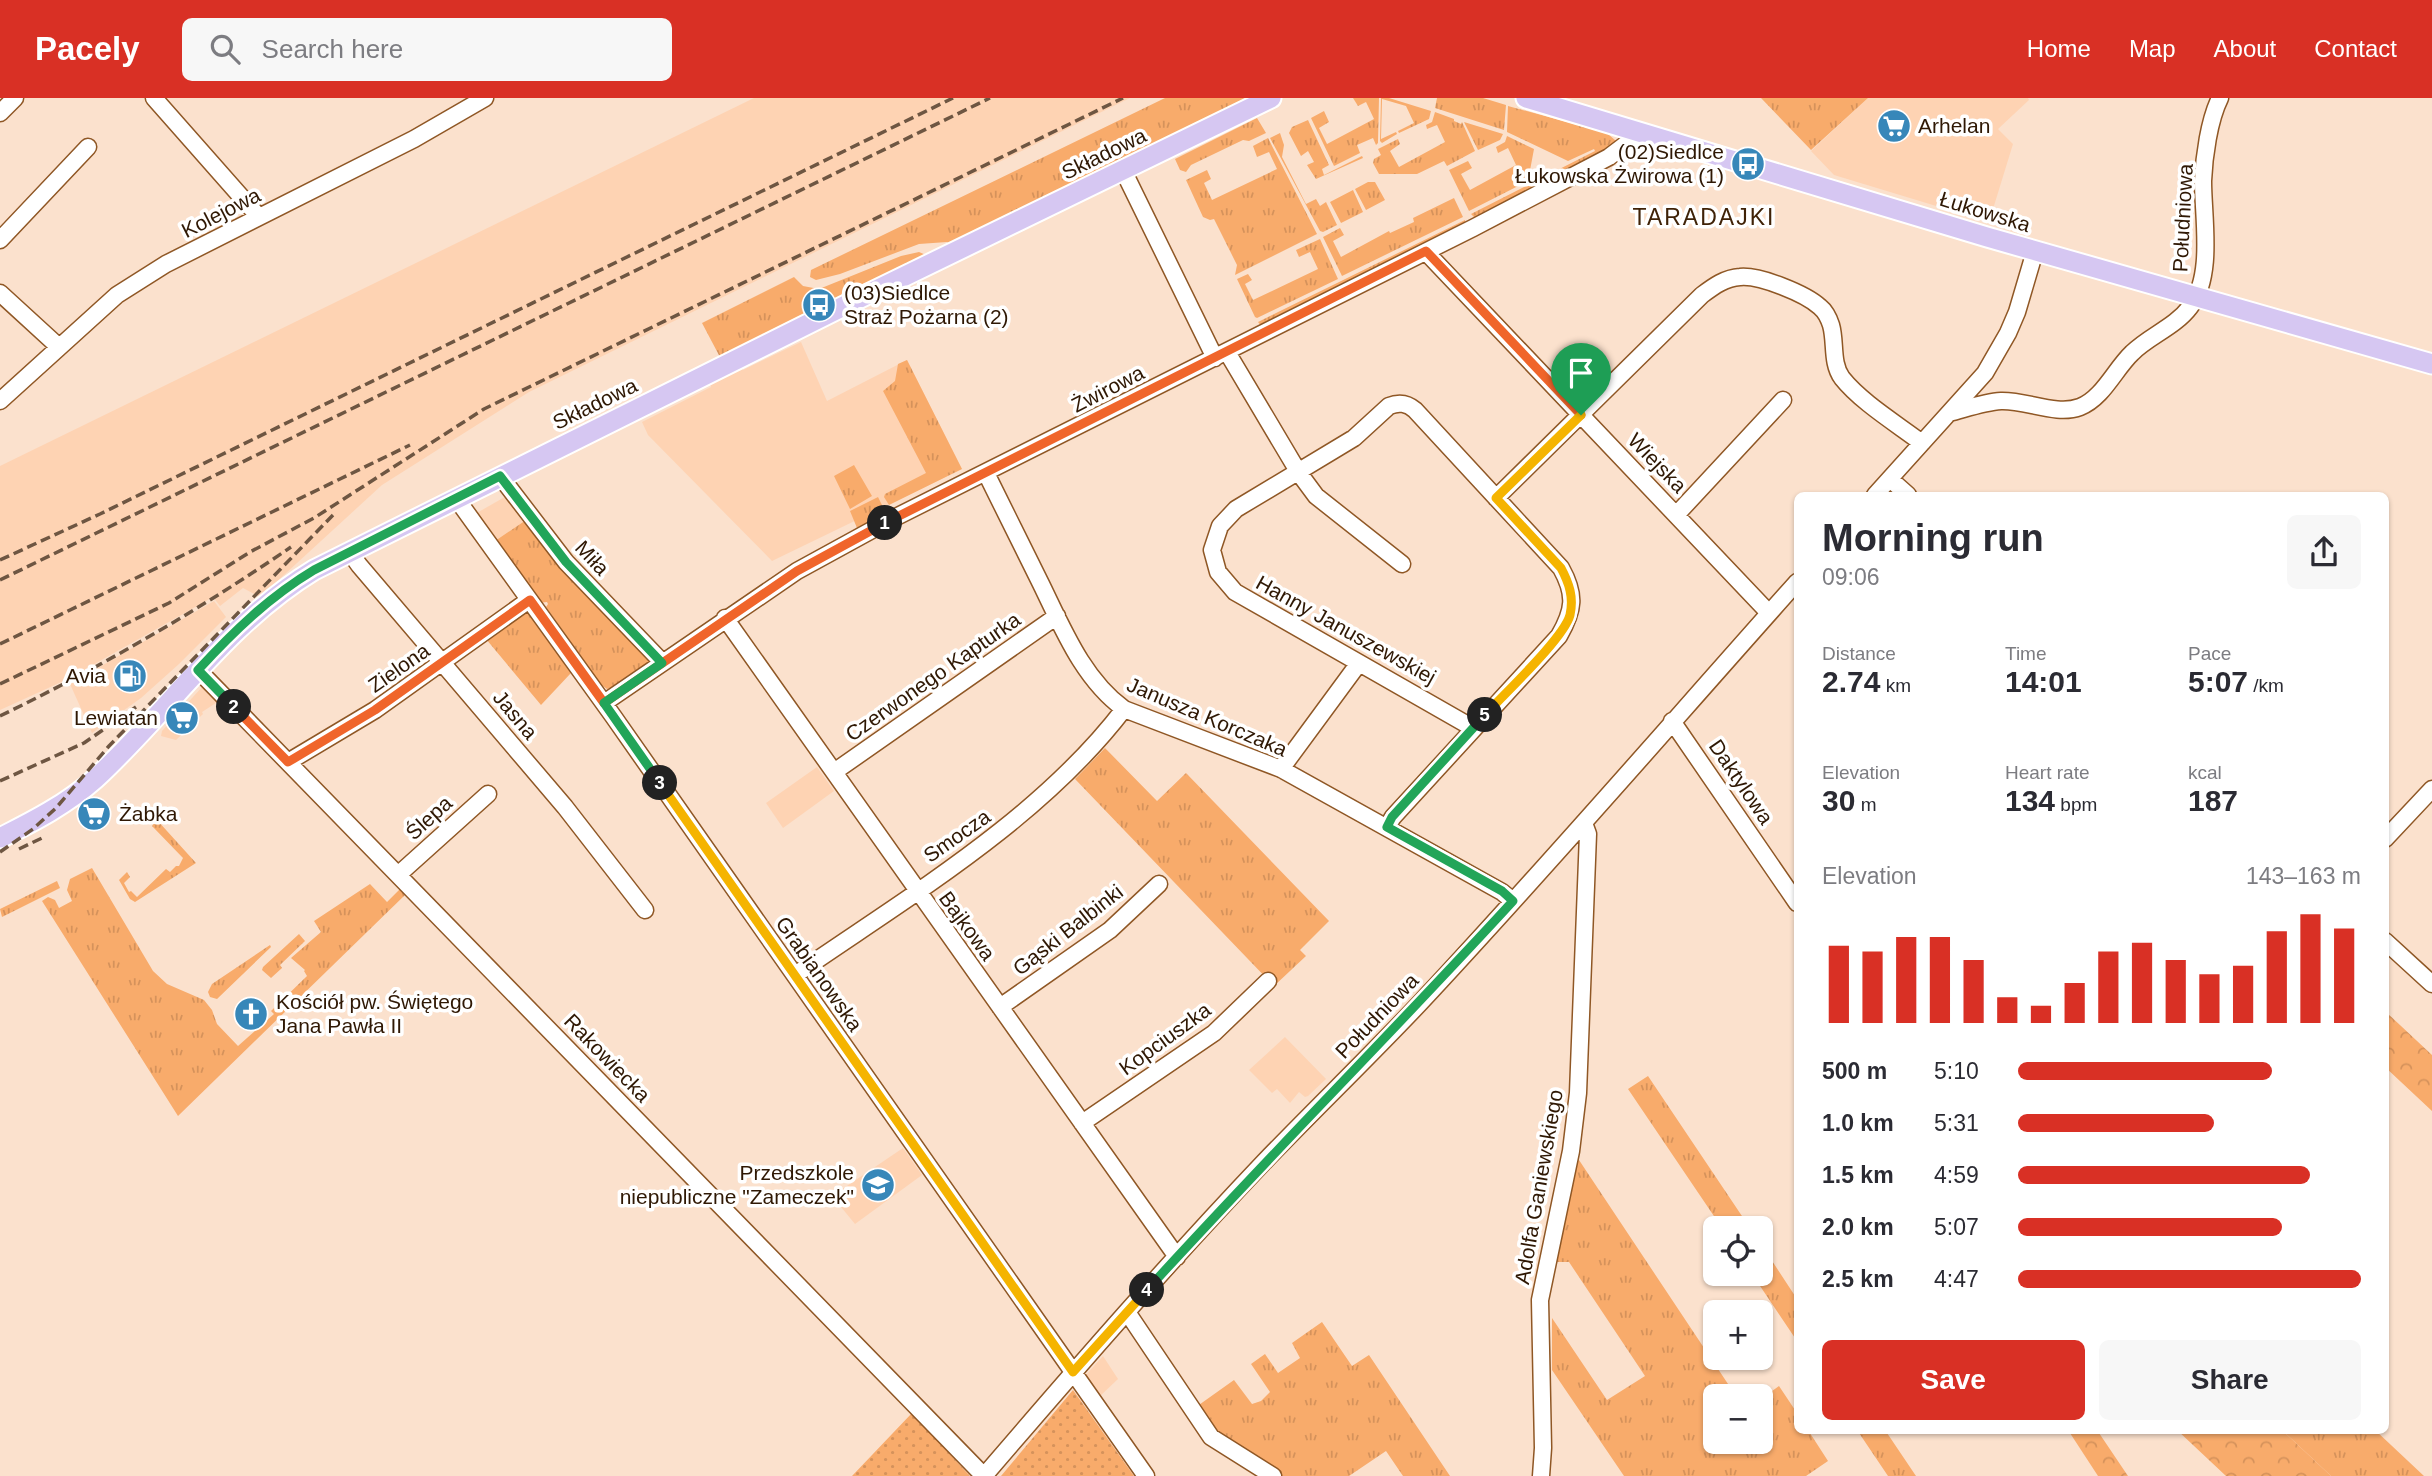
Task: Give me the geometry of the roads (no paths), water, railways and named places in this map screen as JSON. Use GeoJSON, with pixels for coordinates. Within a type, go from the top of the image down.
{"type":"FeatureCollection","features":[{"type":"Feature","properties":{"kind":"main road","name":"Składowa"},"geometry":{"type":"LineString","coordinates":[[0,838],[56,808],[93,780],[244,621],[286,587],[349,551],[500,476],[1271,98]]}},
{"type":"Feature","properties":{"kind":"main road","name":"Łukowska"},"geometry":{"type":"LineString","coordinates":[[1526,98],[2035,251],[2432,364]]}},
{"type":"Feature","properties":{"kind":"street"},"geometry":{"type":"LineString","coordinates":[[0,113],[15,98]]}},
{"type":"Feature","properties":{"kind":"street"},"geometry":{"type":"LineString","coordinates":[[153,98],[259,217]]}},
{"type":"Feature","properties":{"kind":"street","name":"Kolejowa"},"geometry":{"type":"LineString","coordinates":[[0,401],[117,295],[166,264],[414,139],[485,98]]}},
{"type":"Feature","properties":{"kind":"street","name":"Południowa"},"geometry":{"type":"LineString","coordinates":[[1949,413],[2002,401],[2056,408],[2081,406],[2105,386],[2133,351],[2181,317],[2196,298],[2202,281],[2205,249],[2203,179],[2212,120],[2220,98]]}},
{"type":"Feature","properties":{"kind":"street","name":"Żwirowa"},"geometry":{"type":"LineString","coordinates":[[604,703],[797,571],[892,519],[1609,158],[1642,132]]}},
{"type":"Feature","properties":{"kind":"street"},"geometry":{"type":"LineString","coordinates":[[0,240],[88,147]]}},
{"type":"Feature","properties":{"kind":"street"},"geometry":{"type":"LineString","coordinates":[[1122,170],[1221,355],[1299,473],[1316,496],[1402,564]]}},
{"type":"Feature","properties":{"kind":"street","name":"Wiejska"},"geometry":{"type":"LineString","coordinates":[[1426,251],[1769,613]]}},
{"type":"Feature","properties":{"kind":"street"},"geometry":{"type":"LineString","coordinates":[[1878,492],[1985,373],[2008,333],[2035,251]]}},
{"type":"Feature","properties":{"kind":"street"},"geometry":{"type":"LineString","coordinates":[[1387,827],[1392,817],[1559,636],[1569,618],[1572,598],[1561,568],[1496,498],[1702,295],[1720,282],[1740,277],[1761,279],[1810,299],[1823,309],[1832,326],[1834,356],[1840,375],[1853,389],[1922,443]]}},
{"type":"Feature","properties":{"kind":"street"},"geometry":{"type":"LineString","coordinates":[[0,293],[59,347]]}},
{"type":"Feature","properties":{"kind":"street"},"geometry":{"type":"LineString","coordinates":[[1676,514],[1783,400]]}},
{"type":"Feature","properties":{"kind":"street","name":"Hanny Januszewskiej"},"geometry":{"type":"LineString","coordinates":[[1473,728],[1235,592],[1218,572],[1212,550],[1220,526],[1236,509],[1354,438],[1389,406],[1402,403],[1415,411],[1496,498]]}},
{"type":"Feature","properties":{"kind":"street","name":"Janusza Korczaka"},"geometry":{"type":"LineString","coordinates":[[986,473],[1056,616],[1088,674],[1105,695],[1124,709],[1281,769],[1502,891],[1513,901]]}},
{"type":"Feature","properties":{"kind":"street","name":"Miła"},"geometry":{"type":"LineString","coordinates":[[500,476],[566,562],[662,663]]}},
{"type":"Feature","properties":{"kind":"street"},"geometry":{"type":"LineString","coordinates":[[1890,478],[1905,492]]}},
{"type":"Feature","properties":{"kind":"street","name":"Grabianowska"},"geometry":{"type":"LineString","coordinates":[[456,498],[604,703],[1146,1476]]}},
{"type":"Feature","properties":{"kind":"street","name":"Jasna"},"geometry":{"type":"LineString","coordinates":[[349,551],[565,807],[645,910]]}},
{"type":"Feature","properties":{"kind":"street","name":"Południowa"},"geometry":{"type":"LineString","coordinates":[[984,1476],[1073,1372],[1262,1164],[1419,1005],[1794,585]]}},
{"type":"Feature","properties":{"kind":"street","name":"Zielona"},"geometry":{"type":"LineString","coordinates":[[288,762],[375,710],[530,600]]}},
{"type":"Feature","properties":{"kind":"street","name":"Czerwonego Kapturka"},"geometry":{"type":"LineString","coordinates":[[834,772],[1056,616]]}},
{"type":"Feature","properties":{"kind":"street","name":"Bajkowa"},"geometry":{"type":"LineString","coordinates":[[725,618],[1177,1257]]}},
{"type":"Feature","properties":{"kind":"street"},"geometry":{"type":"LineString","coordinates":[[1281,769],[1359,663]]}},
{"type":"Feature","properties":{"kind":"street","name":"Rakowiecka"},"geometry":{"type":"LineString","coordinates":[[198,670],[984,1476]]}},
{"type":"Feature","properties":{"kind":"street","name":"Smocza"},"geometry":{"type":"LineString","coordinates":[[795,975],[1011,824],[1100,740],[1124,709]]}},
{"type":"Feature","properties":{"kind":"street","name":"Daktylowa"},"geometry":{"type":"LineString","coordinates":[[1672,721],[1794,899]]}},
{"type":"Feature","properties":{"kind":"street"},"geometry":{"type":"LineString","coordinates":[[2389,835],[2432,789]]}},
{"type":"Feature","properties":{"kind":"street","name":"Ślepa"},"geometry":{"type":"LineString","coordinates":[[399,874],[488,794]]}},
{"type":"Feature","properties":{"kind":"street","name":"Adolfa Ganiewskiego"},"geometry":{"type":"LineString","coordinates":[[1541,1476],[1540,1300],[1571,1151],[1578,1093],[1588,834],[1584,822]]}},
{"type":"Feature","properties":{"kind":"street","name":"Gąski Balbinki"},"geometry":{"type":"LineString","coordinates":[[1000,1007],[1110,930],[1159,884]]}},
{"type":"Feature","properties":{"kind":"street"},"geometry":{"type":"LineString","coordinates":[[2389,945],[2432,984]]}},
{"type":"Feature","properties":{"kind":"street","name":"Kopciuszka"},"geometry":{"type":"LineString","coordinates":[[1082,1123],[1214,1032],[1268,981]]}},
{"type":"Feature","properties":{"kind":"street"},"geometry":{"type":"LineString","coordinates":[[1127,1312],[1214,1441],[1273,1476]]}},
{"type":"Feature","properties":{"kind":"railway"},"geometry":{"type":"LineString","coordinates":[[0,560],[100,514],[953,98]]}},
{"type":"Feature","properties":{"kind":"railway"},"geometry":{"type":"LineString","coordinates":[[0,580],[990,98]]}},
{"type":"Feature","properties":{"kind":"railway"},"geometry":{"type":"LineString","coordinates":[[0,684],[169,603],[250,552],[314,518],[484,409],[1123,98]]}},
{"type":"Feature","properties":{"kind":"railway"},"geometry":{"type":"LineString","coordinates":[[0,644],[410,445]]}},
{"type":"Feature","properties":{"kind":"railway"},"geometry":{"type":"LineString","coordinates":[[0,852],[33,829],[56,808],[109,746],[333,515]]}},
{"type":"Feature","properties":{"kind":"railway"},"geometry":{"type":"LineString","coordinates":[[0,716],[149,637],[291,547]]}},
{"type":"Feature","properties":{"kind":"railway"},"geometry":{"type":"LineString","coordinates":[[0,781],[84,743],[136,707]]}},
{"type":"Feature","properties":{"kind":"railway"},"geometry":{"type":"LineString","coordinates":[[19,849],[42,838]]}},
{"type":"Feature","properties":{"kind":"place","name":"Arhelan"},"geometry":{"type":"Point","coordinates":[1894,126]}},
{"type":"Feature","properties":{"kind":"place","name":"(02)Siedlce Łukowska Żwirowa (1)"},"geometry":{"type":"Point","coordinates":[1748,164]}},
{"type":"Feature","properties":{"kind":"place","name":"(03)Siedlce Straż Pożarna (2)"},"geometry":{"type":"Point","coordinates":[819,305]}},
{"type":"Feature","properties":{"kind":"place","name":"Avia"},"geometry":{"type":"Point","coordinates":[130,676]}},
{"type":"Feature","properties":{"kind":"place","name":"Lewiatan"},"geometry":{"type":"Point","coordinates":[182,718]}},
{"type":"Feature","properties":{"kind":"place","name":"Żabka"},"geometry":{"type":"Point","coordinates":[94,814]}},
{"type":"Feature","properties":{"kind":"place","name":"Kościół pw. Świętego Jana Pawła II"},"geometry":{"type":"Point","coordinates":[251,1014]}},
{"type":"Feature","properties":{"kind":"place","name":"Przedszkole niepubliczne \"Zameczek\""},"geometry":{"type":"Point","coordinates":[878,1185]}},
{"type":"Feature","properties":{"kind":"district","name":"TARADAJKI"},"geometry":{"type":"Point","coordinates":[1704,217]}}]}
